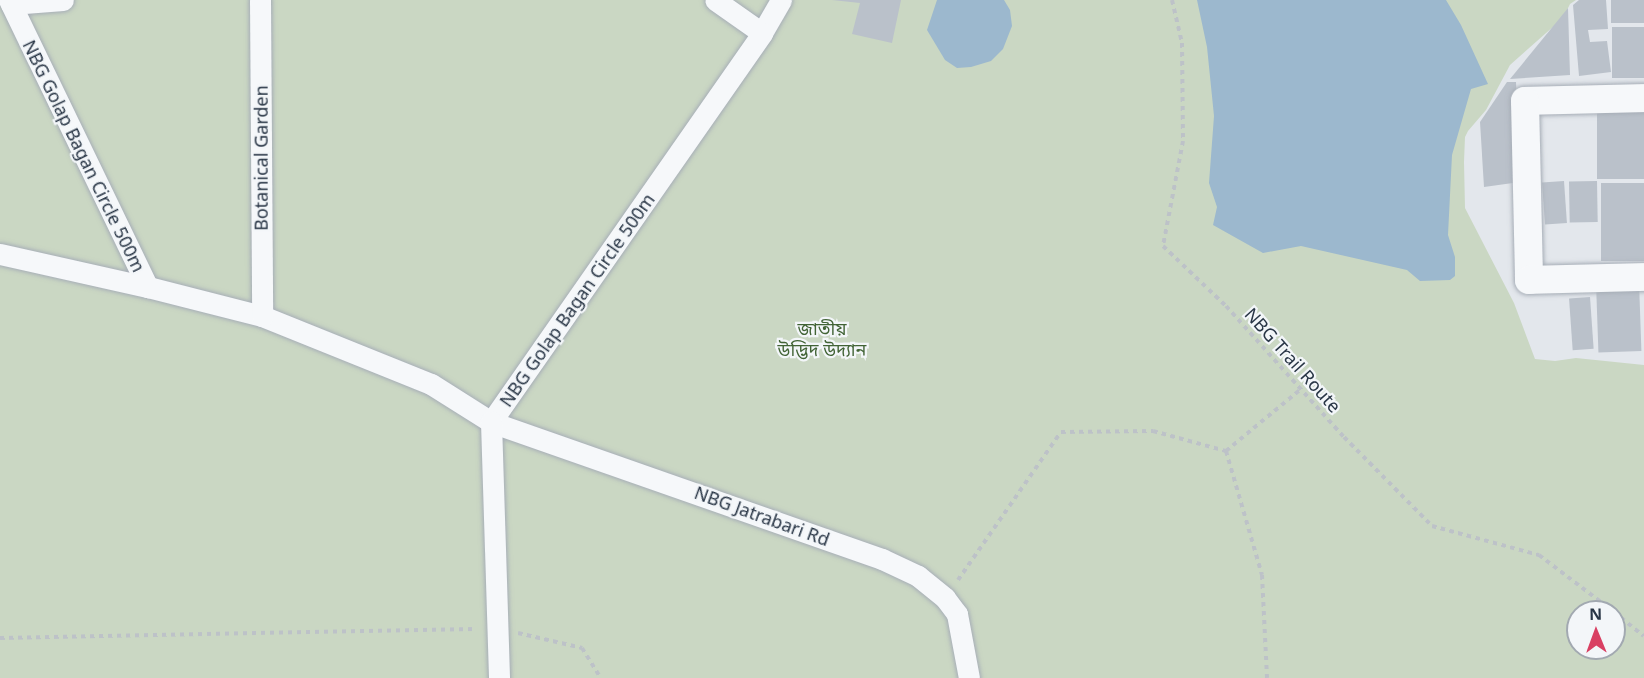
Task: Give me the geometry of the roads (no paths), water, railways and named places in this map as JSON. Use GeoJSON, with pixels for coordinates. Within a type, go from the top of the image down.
{"type":"FeatureCollection","features":[{"type":"Feature","properties":{"kind":"street","name":"NBG Golap Bagan Circle 500m"},"geometry":{"type":"LineString","coordinates":[[63,0],[10,2],[148,288],[262,316],[431,384],[491,422],[762,33]]}},
{"type":"Feature","properties":{"kind":"street","name":"Botanical Garden"},"geometry":{"type":"LineString","coordinates":[[260,0],[262,316]]}},
{"type":"Feature","properties":{"kind":"street"},"geometry":{"type":"LineString","coordinates":[[715,0],[762,33],[781,0]]}},
{"type":"Feature","properties":{"kind":"street"},"geometry":{"type":"LineString","coordinates":[[1644,98],[1525,101],[1529,280],[1644,277]]}},
{"type":"Feature","properties":{"kind":"street"},"geometry":{"type":"LineString","coordinates":[[0,254],[148,288]]}},
{"type":"Feature","properties":{"kind":"street"},"geometry":{"type":"LineString","coordinates":[[491,422],[499,678]]}},
{"type":"Feature","properties":{"kind":"street","name":"NBG Jatrabari Rd"},"geometry":{"type":"LineString","coordinates":[[491,422],[882,559],[918,576],[945,598],[957,614],[969,678]]}},
{"type":"Feature","properties":{"kind":"water"},"geometry":{"type":"Polygon","coordinates":[[[937,0],[1004,0],[1010,10],[1012,26],[1003,49],[991,61],[971,67],[957,68],[945,60],[927,30],[937,0]]]}},
{"type":"Feature","properties":{"kind":"water"},"geometry":{"type":"Polygon","coordinates":[[[1197,0],[1446,0],[1461,25],[1488,84],[1471,89],[1452,155],[1448,235],[1455,257],[1455,276],[1450,280],[1420,281],[1407,270],[1301,246],[1263,253],[1213,225],[1217,207],[1209,183],[1214,116],[1207,47],[1197,0]]]}},
{"type":"Feature","properties":{"kind":"park label","name":"জাতীয় উদ্ভিদ উদ্যান"},"geometry":{"type":"Point","coordinates":[822,339]}}]}
